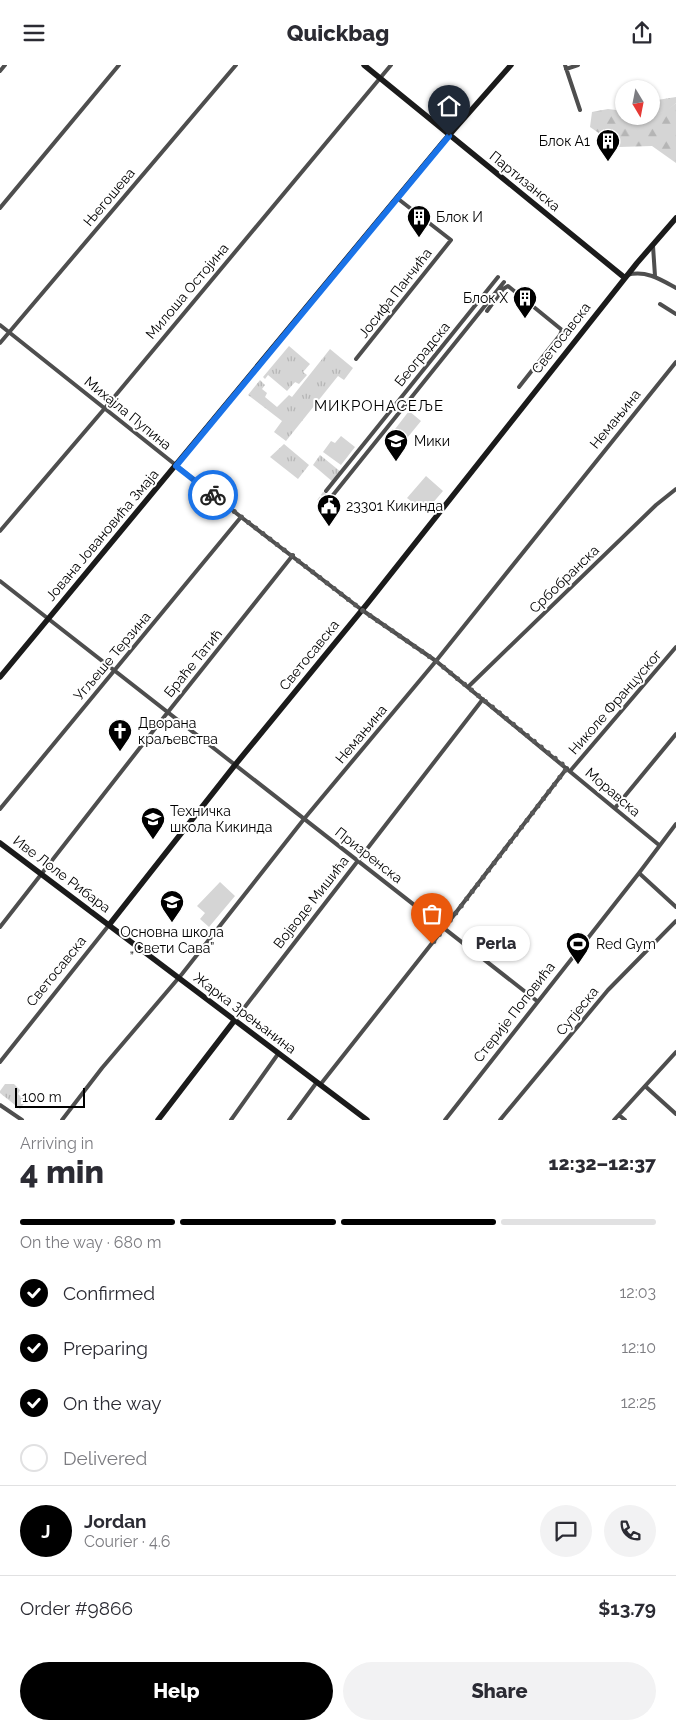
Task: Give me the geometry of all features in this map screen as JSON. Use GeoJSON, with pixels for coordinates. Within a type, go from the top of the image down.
{"type":"FeatureCollection","features":[{"type":"Feature","properties":{"kind":"street"},"geometry":{"type":"LineString","coordinates":[[0,71],[5,65]]}},
{"type":"Feature","properties":{"kind":"street"},"geometry":{"type":"LineString","coordinates":[[0,208],[119,65]]}},
{"type":"Feature","properties":{"kind":"street","name":"Његошева"},"geometry":{"type":"LineString","coordinates":[[0,343],[236,65]]}},
{"type":"Feature","properties":{"kind":"street","name":"Партизанска"},"geometry":{"type":"LineString","coordinates":[[364,65],[449,136],[626,276]]}},
{"type":"Feature","properties":{"kind":"street","name":"Милоша Остојина"},"geometry":{"type":"LineString","coordinates":[[0,531],[391,65]]}},
{"type":"Feature","properties":{"kind":"street","name":"Јована Јовановића Змаја"},"geometry":{"type":"LineString","coordinates":[[0,677],[397,198],[511,65]]}},
{"type":"Feature","properties":{"kind":"street"},"geometry":{"type":"LineString","coordinates":[[578,65],[566,67],[580,110]]}},
{"type":"Feature","properties":{"kind":"street","name":"Јосифа Панчића"},"geometry":{"type":"LineString","coordinates":[[356,359],[451,240],[397,198]]}},
{"type":"Feature","properties":{"kind":"street","name":"Светосавска"},"geometry":{"type":"LineString","coordinates":[[0,1062],[362,610],[626,276],[676,218]]}},
{"type":"Feature","properties":{"kind":"street"},"geometry":{"type":"LineString","coordinates":[[653,244],[655,276]]}},
{"type":"Feature","properties":{"kind":"street"},"geometry":{"type":"LineString","coordinates":[[626,276],[637,272],[655,276],[676,288]]}},
{"type":"Feature","properties":{"kind":"street","name":"Београдска"},"geometry":{"type":"LineString","coordinates":[[326,491],[498,277]]}},
{"type":"Feature","properties":{"kind":"street","name":"Београдска"},"geometry":{"type":"LineString","coordinates":[[333,495],[504,282]]}},
{"type":"Feature","properties":{"kind":"street"},"geometry":{"type":"LineString","coordinates":[[487,311],[502,289],[508,286],[562,330],[519,387]]}},
{"type":"Feature","properties":{"kind":"street"},"geometry":{"type":"LineString","coordinates":[[660,304],[676,314]]}},
{"type":"Feature","properties":{"kind":"street","name":"Михајла Пупина"},"geometry":{"type":"LineString","coordinates":[[0,325],[176,466],[362,610]]}},
{"type":"Feature","properties":{"kind":"street","name":"Немањина"},"geometry":{"type":"LineString","coordinates":[[62,1120],[304,819],[436,661],[676,362]]}},
{"type":"Feature","properties":{"kind":"street","name":"Србобранска"},"geometry":{"type":"LineString","coordinates":[[468,687],[656,505],[676,489]]}},
{"type":"Feature","properties":{"kind":"street","name":"Угљеше Терзина"},"geometry":{"type":"LineString","coordinates":[[0,809],[241,517]]}},
{"type":"Feature","properties":{"kind":"street","name":"Браће Татић"},"geometry":{"type":"LineString","coordinates":[[0,927],[168,711],[293,555]]}},
{"type":"Feature","properties":{"kind":"street","name":"Призренска"},"geometry":{"type":"LineString","coordinates":[[0,581],[537,1001]]}},
{"type":"Feature","properties":{"kind":"street","name":"Моравска"},"geometry":{"type":"LineString","coordinates":[[362,610],[436,661],[660,845]]}},
{"type":"Feature","properties":{"kind":"street","name":"Николе Француског"},"geometry":{"type":"LineString","coordinates":[[289,1120],[444,929],[569,769],[676,647]]}},
{"type":"Feature","properties":{"kind":"street","name":"Војводе Мишића"},"geometry":{"type":"LineString","coordinates":[[158,1120],[483,699]]}},
{"type":"Feature","properties":{"kind":"street"},"geometry":{"type":"LineString","coordinates":[[615,808],[676,735]]}},
{"type":"Feature","properties":{"kind":"street","name":"Стерије Поповића"},"geometry":{"type":"LineString","coordinates":[[444,1120],[676,824]]}},
{"type":"Feature","properties":{"kind":"street","name":"Иве Лоле Рибара"},"geometry":{"type":"LineString","coordinates":[[0,843],[109,925]]}},
{"type":"Feature","properties":{"kind":"street"},"geometry":{"type":"LineString","coordinates":[[639,873],[676,907]]}},
{"type":"Feature","properties":{"kind":"street","name":"Сутјеска"},"geometry":{"type":"LineString","coordinates":[[500,1120],[608,990],[676,921]]}},
{"type":"Feature","properties":{"kind":"street","name":"Жарка Зрењанина"},"geometry":{"type":"LineString","coordinates":[[109,925],[367,1120]]}},
{"type":"Feature","properties":{"kind":"street"},"geometry":{"type":"LineString","coordinates":[[614,1120],[676,1052]]}},
{"type":"Feature","properties":{"kind":"street"},"geometry":{"type":"LineString","coordinates":[[231,1120],[278,1054]]}},
{"type":"Feature","properties":{"kind":"street"},"geometry":{"type":"LineString","coordinates":[[671,1058],[676,1062]]}},
{"type":"Feature","properties":{"kind":"street"},"geometry":{"type":"LineString","coordinates":[[645,1086],[676,1114]]}},
{"type":"Feature","properties":{"kind":"street"},"geometry":{"type":"LineString","coordinates":[[0,1105],[22,1120]]}},
{"type":"Feature","properties":{"kind":"street"},"geometry":{"type":"LineString","coordinates":[[619,1115],[625,1120]]}},
{"type":"Feature","properties":{"kind":"green space"},"geometry":{"type":"Polygon","coordinates":[[[676,97],[676,103],[667,111],[660,113],[660,100],[676,97]]]}},
{"type":"Feature","properties":{"kind":"green space"},"geometry":{"type":"Polygon","coordinates":[[[676,103],[676,163],[652,146],[619,147],[590,127],[592,112],[608,109],[615,110],[615,125],[660,125],[660,113],[676,103]]]}},
{"type":"Feature","properties":{"kind":"green space"},"geometry":{"type":"Polygon","coordinates":[[[289,346],[310,364],[303,372],[307,375],[299,384],[295,382],[287,391],[268,375],[265,379],[263,377],[289,346]]]}},
{"type":"Feature","properties":{"kind":"green space"},"geometry":{"type":"Polygon","coordinates":[[[330,349],[353,368],[344,380],[338,376],[286,441],[274,432],[282,421],[248,395],[260,380],[265,385],[262,389],[267,393],[265,397],[277,407],[289,395],[292,397],[330,349]]]}},
{"type":"Feature","properties":{"kind":"green space"},"geometry":{"type":"Polygon","coordinates":[[[409,411],[421,421],[403,443],[392,433],[409,411]]]}},
{"type":"Feature","properties":{"kind":"green space"},"geometry":{"type":"Polygon","coordinates":[[[341,436],[355,447],[341,465],[323,452],[331,441],[335,443],[341,436]]]}},
{"type":"Feature","properties":{"kind":"green space"},"geometry":{"type":"Polygon","coordinates":[[[284,444],[309,465],[298,479],[270,457],[284,444]]]}},
{"type":"Feature","properties":{"kind":"green space"},"geometry":{"type":"Polygon","coordinates":[[[320,455],[341,472],[333,482],[313,465],[320,455]]]}},
{"type":"Feature","properties":{"kind":"green space"},"geometry":{"type":"Polygon","coordinates":[[[426,476],[443,491],[425,512],[407,498],[426,476]]]}},
{"type":"Feature","properties":{"kind":"green space"},"geometry":{"type":"Polygon","coordinates":[[[220,882],[235,896],[209,927],[200,919],[205,913],[197,906],[220,882]]]}},
{"type":"Feature","properties":{"kind":"green space"},"geometry":{"type":"Polygon","coordinates":[[[5,1084],[14,1084],[20,1090],[18,1094],[26,1101],[20,1109],[0,1093],[5,1084]]]}},
{"type":"Feature","properties":{"kind":"tunnel"},"geometry":{"type":"LineString","coordinates":[[319,501],[326,491]]}},
{"type":"Feature","properties":{"kind":"tunnel"},"geometry":{"type":"LineString","coordinates":[[324,505],[333,495]]}},
{"type":"Feature","properties":{"kind":"way so far"},"geometry":{"type":"LineString","coordinates":[[213,495],[362,610],[436,661],[567,768],[432,944]]}},
{"type":"Feature","properties":{"kind":"place","name":"Блок А1"},"geometry":{"type":"Point","coordinates":[608,162]}},
{"type":"Feature","properties":{"kind":"place","name":"Блок И"},"geometry":{"type":"Point","coordinates":[419,238]}},
{"type":"Feature","properties":{"kind":"place","name":"Блок Х"},"geometry":{"type":"Point","coordinates":[525,319]}},
{"type":"Feature","properties":{"kind":"place","name":"Мики"},"geometry":{"type":"Point","coordinates":[396,462]}},
{"type":"Feature","properties":{"kind":"place","name":"23301 Кикинда"},"geometry":{"type":"Point","coordinates":[329,527]}},
{"type":"Feature","properties":{"kind":"place","name":"Дворана краљевства"},"geometry":{"type":"Point","coordinates":[120,752]}},
{"type":"Feature","properties":{"kind":"place","name":"Техничка школа Кикинда"},"geometry":{"type":"Point","coordinates":[153,840]}},
{"type":"Feature","properties":{"kind":"place","name":"Основна школа „Свети Сава”"},"geometry":{"type":"Point","coordinates":[172,923]}},
{"type":"Feature","properties":{"kind":"place","name":"Perla"},"geometry":{"type":"Point","coordinates":[432,944]}},
{"type":"Feature","properties":{"kind":"place","name":"Red Gym"},"geometry":{"type":"Point","coordinates":[578,965]}},
{"type":"Feature","properties":{"kind":"district","name":"МИКРОНАСЕЉЕ"},"geometry":{"type":"Point","coordinates":[379,406]}},
{"type":"Feature","properties":{"kind":"route"},"geometry":{"type":"LineString","coordinates":[[213,495],[176,466],[449,136]]}}]}
